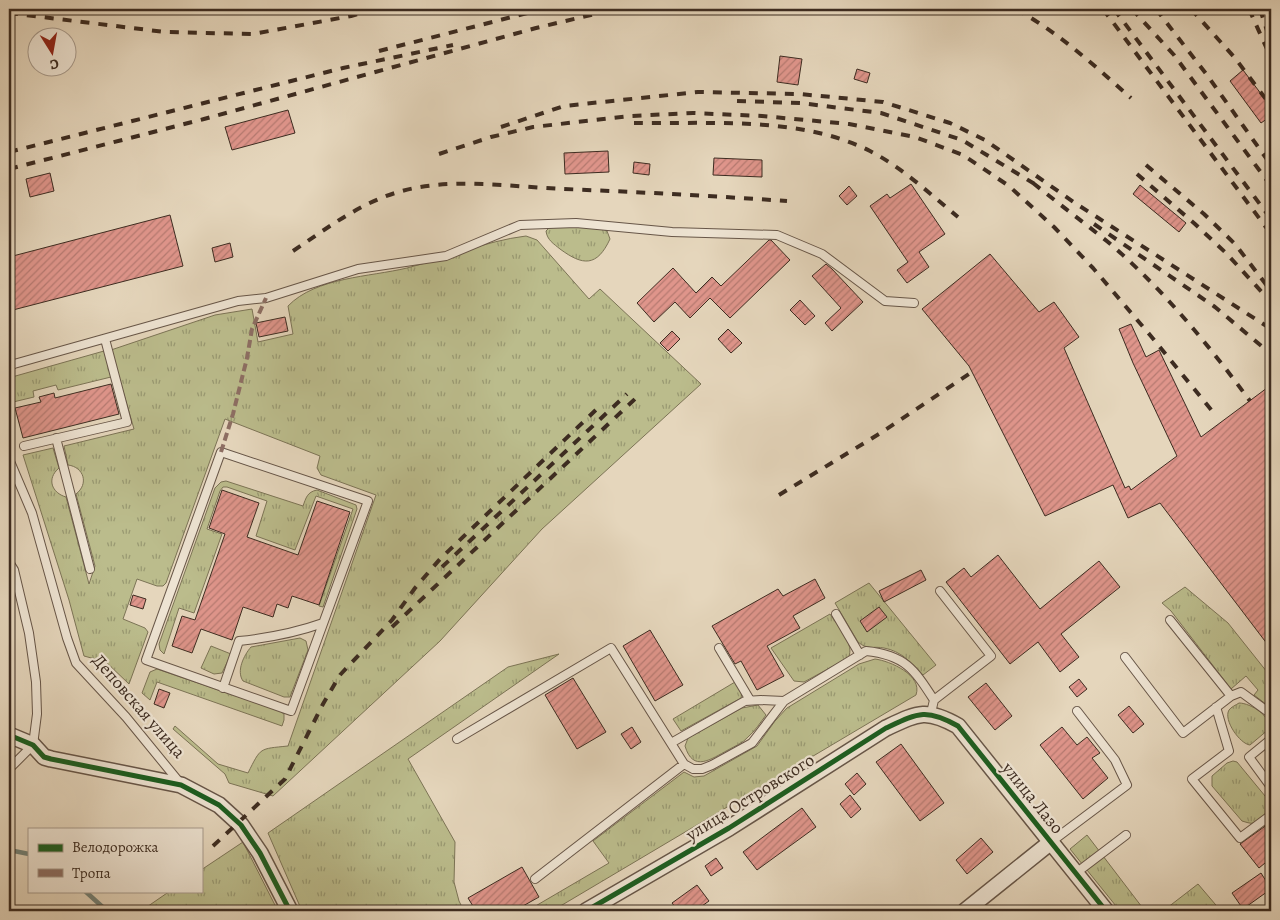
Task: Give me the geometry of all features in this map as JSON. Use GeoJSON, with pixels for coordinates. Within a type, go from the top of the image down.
{"type":"FeatureCollection","features":[{"type":"Feature","properties":{"kind":"street","name":"улица Лазо"},"geometry":{"type":"LineString","coordinates":[[932,707],[944,718],[958,726],[1106,911]]}},
{"type":"Feature","properties":{"kind":"street","name":"улица Островского"},"geometry":{"type":"LineString","coordinates":[[586,911],[729,828],[886,728],[932,707]]}},
{"type":"Feature","properties":{"kind":"street"},"geometry":{"type":"LineString","coordinates":[[9,735],[33,745],[44,757],[181,785]]}},
{"type":"Feature","properties":{"kind":"street","name":"Деповская улица"},"geometry":{"type":"LineString","coordinates":[[181,785],[219,805],[241,825],[260,853],[290,911]]}},
{"type":"Feature","properties":{"kind":"street"},"geometry":{"type":"LineString","coordinates":[[964,911],[1051,842]]}},
{"type":"Feature","properties":{"kind":"lane"},"geometry":{"type":"LineString","coordinates":[[9,367],[238,301],[266,298],[358,269],[446,256],[520,225],[576,223],[672,232],[777,235],[822,254],[884,301],[914,303]]}},
{"type":"Feature","properties":{"kind":"lane"},"geometry":{"type":"LineString","coordinates":[[24,446],[127,422],[105,340]]}},
{"type":"Feature","properties":{"kind":"lane"},"geometry":{"type":"LineString","coordinates":[[56,438],[90,569]]}},
{"type":"Feature","properties":{"kind":"lane"},"geometry":{"type":"LineString","coordinates":[[221,452],[368,501],[292,711],[223,688],[146,660],[221,452]]}},
{"type":"Feature","properties":{"kind":"lane","name":"Деповская улица"},"geometry":{"type":"LineString","coordinates":[[9,459],[32,513],[67,638],[76,663],[126,717],[181,785]]}},
{"type":"Feature","properties":{"kind":"lane"},"geometry":{"type":"LineString","coordinates":[[9,562],[14,570],[29,633],[36,682],[37,714],[33,745],[9,769]]}},
{"type":"Feature","properties":{"kind":"lane"},"geometry":{"type":"LineString","coordinates":[[457,739],[611,648],[684,764],[692,769],[702,769],[712,765],[752,743],[784,701],[866,652],[881,653],[904,662],[919,678],[932,707],[991,656],[940,591]]}},
{"type":"Feature","properties":{"kind":"lane"},"geometry":{"type":"LineString","coordinates":[[836,614],[860,655]]}},
{"type":"Feature","properties":{"kind":"lane"},"geometry":{"type":"LineString","coordinates":[[1170,620],[1231,696]]}},
{"type":"Feature","properties":{"kind":"lane"},"geometry":{"type":"LineString","coordinates":[[223,688],[239,641],[301,631],[323,623]]}},
{"type":"Feature","properties":{"kind":"lane"},"geometry":{"type":"LineString","coordinates":[[719,648],[750,700]]}},
{"type":"Feature","properties":{"kind":"lane"},"geometry":{"type":"LineString","coordinates":[[1125,657],[1182,733],[1231,696],[1241,692],[1271,714]]}},
{"type":"Feature","properties":{"kind":"lane"},"geometry":{"type":"LineString","coordinates":[[671,743],[750,700],[784,701]]}},
{"type":"Feature","properties":{"kind":"lane"},"geometry":{"type":"LineString","coordinates":[[1216,708],[1229,752],[1192,778],[1240,838],[1271,814]]}},
{"type":"Feature","properties":{"kind":"lane"},"geometry":{"type":"LineString","coordinates":[[1051,842],[1127,785],[1116,760],[1077,711]]}},
{"type":"Feature","properties":{"kind":"lane"},"geometry":{"type":"LineString","coordinates":[[1271,739],[1248,757],[1271,787]]}},
{"type":"Feature","properties":{"kind":"lane"},"geometry":{"type":"LineString","coordinates":[[535,879],[684,764]]}},
{"type":"Feature","properties":{"kind":"lane"},"geometry":{"type":"LineString","coordinates":[[1076,873],[1126,835]]}},
{"type":"Feature","properties":{"kind":"green space"},"geometry":{"type":"Polygon","coordinates":[[[550,227],[601,228],[607,231],[610,239],[600,255],[595,259],[582,261],[576,259],[553,243],[546,231],[550,227]]]}},
{"type":"Feature","properties":{"kind":"green space"},"geometry":{"type":"Polygon","coordinates":[[[526,236],[537,240],[589,299],[600,289],[701,384],[542,529],[440,641],[273,796],[229,783],[225,774],[173,729],[175,726],[218,764],[248,773],[262,751],[288,746],[376,495],[321,475],[317,468],[320,456],[225,419],[166,583],[163,586],[157,586],[137,579],[123,619],[145,628],[148,632],[129,684],[106,662],[84,656],[69,600],[23,455],[53,448],[59,468],[55,472],[52,485],[57,492],[66,497],[89,584],[95,566],[76,494],[82,486],[83,477],[78,469],[68,465],[64,446],[134,429],[111,350],[215,315],[252,309],[258,342],[293,334],[288,306],[300,296],[313,289],[344,280],[407,268],[481,246],[526,236]]]}},
{"type":"Feature","properties":{"kind":"green space"},"geometry":{"type":"Polygon","coordinates":[[[104,351],[111,377],[58,390],[56,385],[33,391],[34,397],[9,403],[9,380],[12,377],[104,351]]]}},
{"type":"Feature","properties":{"kind":"green space"},"geometry":{"type":"Polygon","coordinates":[[[226,481],[303,506],[309,494],[317,490],[356,505],[357,509],[323,607],[319,606],[353,509],[316,496],[295,550],[256,536],[267,501],[223,487],[207,529],[222,534],[194,613],[179,608],[164,654],[160,650],[159,644],[215,488],[221,482],[226,481]]]}},
{"type":"Feature","properties":{"kind":"green space"},"geometry":{"type":"Polygon","coordinates":[[[869,583],[936,665],[923,675],[896,652],[884,648],[868,647],[858,642],[835,603],[869,583]]]}},
{"type":"Feature","properties":{"kind":"green space"},"geometry":{"type":"Polygon","coordinates":[[[1185,587],[1228,623],[1271,677],[1271,708],[1254,695],[1258,690],[1246,676],[1231,689],[1171,611],[1162,603],[1185,587]]]}},
{"type":"Feature","properties":{"kind":"green space"},"geometry":{"type":"Polygon","coordinates":[[[830,614],[848,641],[850,653],[848,658],[804,682],[794,681],[771,648],[830,614]]]}},
{"type":"Feature","properties":{"kind":"green space"},"geometry":{"type":"Polygon","coordinates":[[[300,638],[306,641],[308,650],[290,697],[284,697],[243,681],[240,673],[241,668],[246,654],[251,647],[300,638]]]}},
{"type":"Feature","properties":{"kind":"green space"},"geometry":{"type":"Polygon","coordinates":[[[211,646],[231,654],[222,673],[214,674],[201,668],[211,646]]]}},
{"type":"Feature","properties":{"kind":"green space"},"geometry":{"type":"Polygon","coordinates":[[[559,654],[408,759],[455,842],[454,882],[464,911],[302,911],[268,833],[508,667],[559,654]]]}},
{"type":"Feature","properties":{"kind":"green space"},"geometry":{"type":"Polygon","coordinates":[[[875,659],[896,666],[910,675],[915,681],[916,695],[552,911],[527,911],[609,863],[593,841],[684,772],[694,777],[704,776],[757,746],[787,708],[859,664],[875,659]]]}},
{"type":"Feature","properties":{"kind":"green space"},"geometry":{"type":"Polygon","coordinates":[[[157,669],[280,711],[284,714],[282,726],[157,682],[150,700],[142,693],[150,672],[157,669]]]}},
{"type":"Feature","properties":{"kind":"green space"},"geometry":{"type":"Polygon","coordinates":[[[735,682],[742,693],[741,698],[681,731],[673,719],[735,682]]]}},
{"type":"Feature","properties":{"kind":"green space"},"geometry":{"type":"Polygon","coordinates":[[[1239,703],[1255,708],[1264,716],[1269,724],[1269,729],[1250,745],[1237,736],[1228,720],[1229,710],[1239,703]]]}},
{"type":"Feature","properties":{"kind":"green space"},"geometry":{"type":"Polygon","coordinates":[[[758,705],[766,715],[744,741],[703,762],[698,762],[688,754],[685,746],[688,738],[742,708],[758,705]]]}},
{"type":"Feature","properties":{"kind":"green space"},"geometry":{"type":"Polygon","coordinates":[[[1237,762],[1270,802],[1270,809],[1266,815],[1254,823],[1242,821],[1212,786],[1212,776],[1227,763],[1237,762]]]}},
{"type":"Feature","properties":{"kind":"green space"},"geometry":{"type":"Polygon","coordinates":[[[1087,835],[1145,911],[1120,911],[1070,849],[1087,835]]]}},
{"type":"Feature","properties":{"kind":"green space"},"geometry":{"type":"Polygon","coordinates":[[[243,842],[278,911],[141,911],[169,892],[202,892],[202,869],[243,842]]]}},
{"type":"Feature","properties":{"kind":"green space"},"geometry":{"type":"Polygon","coordinates":[[[1198,884],[1221,911],[1163,911],[1198,884]]]}},
{"type":"Feature","properties":{"kind":"building"},"geometry":{"type":"Polygon","coordinates":[[[780,56],[802,59],[798,85],[777,82],[780,56]]]}},
{"type":"Feature","properties":{"kind":"building"},"geometry":{"type":"Polygon","coordinates":[[[857,69],[870,73],[867,83],[854,79],[857,69]]]}},
{"type":"Feature","properties":{"kind":"building"},"geometry":{"type":"Polygon","coordinates":[[[1243,70],[1271,107],[1271,116],[1261,123],[1230,81],[1243,70]]]}},
{"type":"Feature","properties":{"kind":"building"},"geometry":{"type":"Polygon","coordinates":[[[288,110],[295,133],[232,150],[225,127],[288,110]]]}},
{"type":"Feature","properties":{"kind":"building"},"geometry":{"type":"Polygon","coordinates":[[[608,151],[609,172],[565,174],[564,153],[608,151]]]}},
{"type":"Feature","properties":{"kind":"building"},"geometry":{"type":"Polygon","coordinates":[[[714,158],[762,160],[762,177],[713,175],[714,158]]]}},
{"type":"Feature","properties":{"kind":"building"},"geometry":{"type":"Polygon","coordinates":[[[634,162],[650,164],[649,175],[633,173],[634,162]]]}},
{"type":"Feature","properties":{"kind":"building"},"geometry":{"type":"Polygon","coordinates":[[[50,173],[54,191],[30,197],[26,179],[50,173]]]}},
{"type":"Feature","properties":{"kind":"building"},"geometry":{"type":"Polygon","coordinates":[[[911,184],[945,234],[919,252],[929,267],[907,283],[897,270],[908,262],[870,206],[887,194],[890,198],[911,184]]]}},
{"type":"Feature","properties":{"kind":"building"},"geometry":{"type":"Polygon","coordinates":[[[1140,185],[1186,223],[1179,232],[1133,194],[1140,185]]]}},
{"type":"Feature","properties":{"kind":"building"},"geometry":{"type":"Polygon","coordinates":[[[849,186],[857,196],[847,205],[839,196],[849,186]]]}},
{"type":"Feature","properties":{"kind":"building"},"geometry":{"type":"Polygon","coordinates":[[[170,215],[183,266],[9,311],[9,257],[170,215]]]}},
{"type":"Feature","properties":{"kind":"building"},"geometry":{"type":"Polygon","coordinates":[[[769,240],[790,260],[730,318],[710,298],[690,318],[675,302],[654,322],[637,303],[673,268],[696,293],[712,277],[721,286],[769,240]]]}},
{"type":"Feature","properties":{"kind":"building"},"geometry":{"type":"Polygon","coordinates":[[[230,243],[233,257],[215,262],[212,248],[230,243]]]}},
{"type":"Feature","properties":{"kind":"building"},"geometry":{"type":"Polygon","coordinates":[[[990,254],[1039,312],[1054,302],[1079,337],[1064,348],[1125,488],[1129,486],[1131,490],[1177,456],[1119,329],[1131,324],[1146,357],[1159,350],[1201,437],[1271,385],[1271,649],[1160,503],[1128,518],[1113,485],[1045,516],[969,366],[922,309],[990,254]]]}},
{"type":"Feature","properties":{"kind":"building"},"geometry":{"type":"Polygon","coordinates":[[[826,264],[863,302],[832,331],[825,323],[841,308],[812,276],[826,264]]]}},
{"type":"Feature","properties":{"kind":"building"},"geometry":{"type":"Polygon","coordinates":[[[800,300],[815,316],[805,325],[790,310],[800,300]]]}},
{"type":"Feature","properties":{"kind":"building"},"geometry":{"type":"Polygon","coordinates":[[[285,317],[288,331],[259,337],[256,323],[285,317]]]}},
{"type":"Feature","properties":{"kind":"building"},"geometry":{"type":"Polygon","coordinates":[[[728,329],[742,343],[731,353],[718,339],[728,329]]]}},
{"type":"Feature","properties":{"kind":"building"},"geometry":{"type":"Polygon","coordinates":[[[672,331],[680,339],[668,351],[660,343],[672,331]]]}},
{"type":"Feature","properties":{"kind":"building"},"geometry":{"type":"Polygon","coordinates":[[[111,384],[119,414],[23,438],[15,408],[41,402],[39,397],[54,393],[55,398],[111,384]]]}},
{"type":"Feature","properties":{"kind":"building"},"geometry":{"type":"Polygon","coordinates":[[[222,490],[259,503],[247,537],[298,555],[317,501],[350,512],[319,605],[292,596],[288,608],[277,604],[273,617],[243,607],[232,640],[201,629],[192,653],[172,646],[182,616],[195,620],[225,534],[209,528],[222,490]]]}},
{"type":"Feature","properties":{"kind":"building"},"geometry":{"type":"Polygon","coordinates":[[[998,555],[1040,609],[1099,561],[1120,587],[1061,634],[1079,657],[1060,672],[1038,642],[1010,664],[946,582],[964,568],[971,577],[998,555]]]}},
{"type":"Feature","properties":{"kind":"building"},"geometry":{"type":"Polygon","coordinates":[[[921,570],[926,580],[884,602],[879,591],[921,570]]]}},
{"type":"Feature","properties":{"kind":"building"},"geometry":{"type":"Polygon","coordinates":[[[815,579],[825,598],[793,616],[800,628],[767,646],[784,676],[757,690],[741,661],[735,664],[712,626],[778,589],[783,596],[815,579]]]}},
{"type":"Feature","properties":{"kind":"building"},"geometry":{"type":"Polygon","coordinates":[[[133,595],[146,599],[143,609],[130,605],[133,595]]]}},
{"type":"Feature","properties":{"kind":"building"},"geometry":{"type":"Polygon","coordinates":[[[879,607],[887,617],[867,632],[860,621],[879,607]]]}},
{"type":"Feature","properties":{"kind":"building"},"geometry":{"type":"Polygon","coordinates":[[[650,630],[683,685],[655,701],[623,646],[650,630]]]}},
{"type":"Feature","properties":{"kind":"building"},"geometry":{"type":"Polygon","coordinates":[[[573,678],[606,732],[577,749],[545,695],[573,678]]]}},
{"type":"Feature","properties":{"kind":"building"},"geometry":{"type":"Polygon","coordinates":[[[1079,679],[1087,689],[1077,697],[1069,687],[1079,679]]]}},
{"type":"Feature","properties":{"kind":"building"},"geometry":{"type":"Polygon","coordinates":[[[986,683],[1012,716],[995,730],[968,697],[986,683]]]}},
{"type":"Feature","properties":{"kind":"building"},"geometry":{"type":"Polygon","coordinates":[[[159,689],[170,693],[164,708],[154,704],[159,689]]]}},
{"type":"Feature","properties":{"kind":"building"},"geometry":{"type":"Polygon","coordinates":[[[1129,706],[1144,724],[1133,733],[1118,715],[1129,706]]]}},
{"type":"Feature","properties":{"kind":"building"},"geometry":{"type":"Polygon","coordinates":[[[632,727],[641,742],[631,749],[621,734],[632,727]]]}},
{"type":"Feature","properties":{"kind":"building"},"geometry":{"type":"Polygon","coordinates":[[[1062,727],[1077,745],[1087,737],[1100,753],[1092,758],[1108,778],[1083,799],[1040,745],[1062,727]]]}},
{"type":"Feature","properties":{"kind":"building"},"geometry":{"type":"Polygon","coordinates":[[[901,744],[944,803],[920,821],[876,762],[901,744]]]}},
{"type":"Feature","properties":{"kind":"building"},"geometry":{"type":"Polygon","coordinates":[[[857,773],[866,784],[854,795],[845,784],[857,773]]]}},
{"type":"Feature","properties":{"kind":"building"},"geometry":{"type":"Polygon","coordinates":[[[850,795],[861,809],[851,818],[840,804],[850,795]]]}},
{"type":"Feature","properties":{"kind":"building"},"geometry":{"type":"Polygon","coordinates":[[[802,808],[816,827],[757,870],[743,852],[802,808]]]}},
{"type":"Feature","properties":{"kind":"building"},"geometry":{"type":"Polygon","coordinates":[[[1271,822],[1271,858],[1259,868],[1240,844],[1271,822]]]}},
{"type":"Feature","properties":{"kind":"building"},"geometry":{"type":"Polygon","coordinates":[[[981,838],[993,852],[967,874],[956,860],[981,838]]]}},
{"type":"Feature","properties":{"kind":"building"},"geometry":{"type":"Polygon","coordinates":[[[716,858],[723,868],[711,876],[705,866],[716,858]]]}},
{"type":"Feature","properties":{"kind":"building"},"geometry":{"type":"Polygon","coordinates":[[[522,867],[539,897],[514,911],[476,911],[468,898],[522,867]]]}},
{"type":"Feature","properties":{"kind":"building"},"geometry":{"type":"Polygon","coordinates":[[[1261,873],[1271,889],[1243,909],[1232,893],[1261,873]]]}},
{"type":"Feature","properties":{"kind":"building"},"geometry":{"type":"Polygon","coordinates":[[[697,885],[709,901],[695,911],[678,911],[672,903],[697,885]]]}},
{"type":"Feature","properties":{"kind":"waterway"},"geometry":{"type":"LineString","coordinates":[[9,850],[28,854]]}},
{"type":"Feature","properties":{"kind":"waterway"},"geometry":{"type":"LineString","coordinates":[[86,892],[107,911]]}},
{"type":"Feature","properties":{"kind":"railway"},"geometry":{"type":"LineString","coordinates":[[9,13],[165,32],[253,34],[351,16],[375,9]]}},
{"type":"Feature","properties":{"kind":"railway"},"geometry":{"type":"LineString","coordinates":[[379,51],[543,9]]}},
{"type":"Feature","properties":{"kind":"railway"},"geometry":{"type":"LineString","coordinates":[[9,169],[204,119],[536,28],[616,9]]}},
{"type":"Feature","properties":{"kind":"railway"},"geometry":{"type":"LineString","coordinates":[[1016,9],[1062,39],[1131,98]]}},
{"type":"Feature","properties":{"kind":"railway"},"geometry":{"type":"LineString","coordinates":[[1103,9],[1271,234]]}},
{"type":"Feature","properties":{"kind":"railway"},"geometry":{"type":"LineString","coordinates":[[1114,9],[1271,219]]}},
{"type":"Feature","properties":{"kind":"railway"},"geometry":{"type":"LineString","coordinates":[[1132,9],[1174,55],[1271,186]]}},
{"type":"Feature","properties":{"kind":"railway"},"geometry":{"type":"LineString","coordinates":[[1156,9],[1207,75],[1271,165]]}},
{"type":"Feature","properties":{"kind":"railway"},"geometry":{"type":"LineString","coordinates":[[1191,9],[1235,58],[1271,106]]}},
{"type":"Feature","properties":{"kind":"railway"},"geometry":{"type":"LineString","coordinates":[[1249,9],[1271,58]]}},
{"type":"Feature","properties":{"kind":"railway"},"geometry":{"type":"LineString","coordinates":[[1260,9],[1270,40]]}},
{"type":"Feature","properties":{"kind":"railway"},"geometry":{"type":"LineString","coordinates":[[9,152],[343,68],[453,45]]}},
{"type":"Feature","properties":{"kind":"railway"},"geometry":{"type":"LineString","coordinates":[[501,127],[564,106],[698,92],[800,94],[883,102],[950,123],[985,140],[1075,203],[1271,329]]}},
{"type":"Feature","properties":{"kind":"railway"},"geometry":{"type":"LineString","coordinates":[[737,101],[800,103],[881,113],[962,140],[1038,186]]}},
{"type":"Feature","properties":{"kind":"railway"},"geometry":{"type":"LineString","coordinates":[[439,154],[491,137],[533,127],[631,116],[693,113],[762,116],[849,124],[915,137],[963,155],[1009,186],[1054,227],[1093,268],[1213,412]]}},
{"type":"Feature","properties":{"kind":"railway"},"geometry":{"type":"LineString","coordinates":[[634,123],[755,124],[815,132],[843,140],[870,151],[894,165],[958,217]]}},
{"type":"Feature","properties":{"kind":"railway"},"geometry":{"type":"LineString","coordinates":[[1146,165],[1204,214],[1235,244],[1271,291]]}},
{"type":"Feature","properties":{"kind":"railway"},"geometry":{"type":"LineString","coordinates":[[1137,174],[1226,253],[1271,302]]}},
{"type":"Feature","properties":{"kind":"railway"},"geometry":{"type":"LineString","coordinates":[[1033,183],[1108,242],[1166,297],[1250,401]]}},
{"type":"Feature","properties":{"kind":"railway"},"geometry":{"type":"LineString","coordinates":[[293,251],[342,218],[368,204],[395,193],[436,185],[479,184],[787,201]]}},
{"type":"Feature","properties":{"kind":"railway"},"geometry":{"type":"LineString","coordinates":[[1094,224],[1215,307],[1271,354]]}},
{"type":"Feature","properties":{"kind":"railway"},"geometry":{"type":"LineString","coordinates":[[779,495],[879,434],[972,372]]}},
{"type":"Feature","properties":{"kind":"railway"},"geometry":{"type":"LineString","coordinates":[[442,567],[627,394]]}},
{"type":"Feature","properties":{"kind":"railway"},"geometry":{"type":"LineString","coordinates":[[392,627],[635,399]]}},
{"type":"Feature","properties":{"kind":"railway"},"geometry":{"type":"LineString","coordinates":[[213,846],[285,779],[340,675],[392,620],[415,588],[440,559],[601,405]]}},
{"type":"Feature","properties":{"kind":"marked path"},"geometry":{"type":"LineString","coordinates":[[221,452],[233,414],[252,329],[266,298]]}},
{"type":"Feature","properties":{"kind":"cycle path"},"geometry":{"type":"LineString","coordinates":[[586,911],[729,828],[886,728],[914,716],[922,715],[938,717],[958,726],[1106,911]]}},
{"type":"Feature","properties":{"kind":"cycle path"},"geometry":{"type":"LineString","coordinates":[[9,735],[33,745],[44,757],[181,785],[219,805],[241,825],[260,853],[290,911]]}}]}
